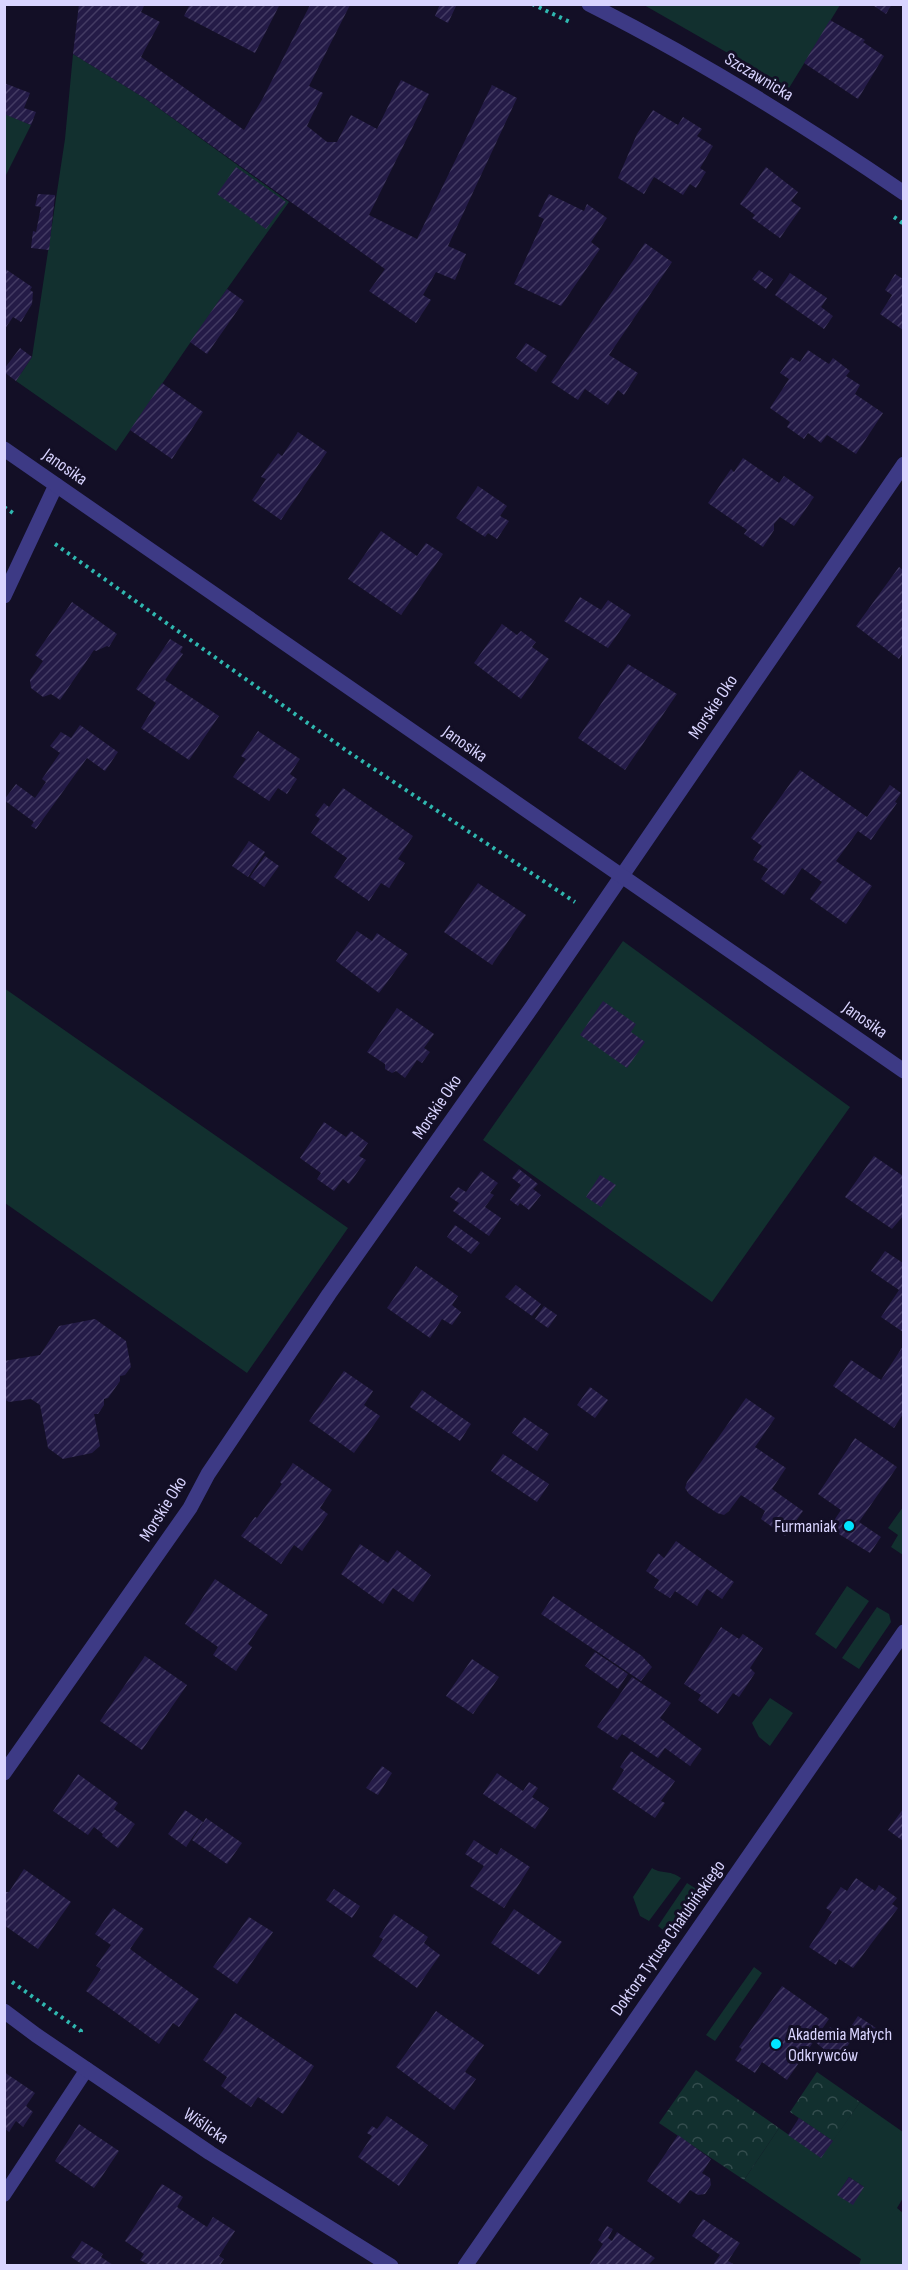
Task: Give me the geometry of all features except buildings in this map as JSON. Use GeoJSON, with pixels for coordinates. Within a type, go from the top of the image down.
{"type":"FeatureCollection","features":[{"type":"Feature","properties":{"kind":"street","name":"Szczawnicka"},"geometry":{"type":"LineString","coordinates":[[589,4],[766,103],[842,151],[903,194]]}},
{"type":"Feature","properties":{"kind":"street","name":"Janosika"},"geometry":{"type":"LineString","coordinates":[[4,449],[903,1071]]}},
{"type":"Feature","properties":{"kind":"street","name":"Morskie Oko"},"geometry":{"type":"LineString","coordinates":[[4,1773],[190,1508],[208,1474],[329,1294],[595,915],[903,464]]}},
{"type":"Feature","properties":{"kind":"street"},"geometry":{"type":"LineString","coordinates":[[4,596],[56,485]]}},
{"type":"Feature","properties":{"kind":"street","name":"Doktora Tytusa Chałubińskiego"},"geometry":{"type":"LineString","coordinates":[[465,2265],[903,1632]]}},
{"type":"Feature","properties":{"kind":"street","name":"Wiślicka"},"geometry":{"type":"LineString","coordinates":[[4,2011],[87,2070],[228,2164],[391,2265]]}},
{"type":"Feature","properties":{"kind":"lane"},"geometry":{"type":"LineString","coordinates":[[4,2195],[87,2070]]}},
{"type":"Feature","properties":{"kind":"path"},"geometry":{"type":"LineString","coordinates":[[4,507],[333,742],[595,915]]}},
{"type":"Feature","properties":{"kind":"green space"},"geometry":{"type":"Polygon","coordinates":[[[644,5],[840,5],[789,88],[644,5]]]}},
{"type":"Feature","properties":{"kind":"green space"},"geometry":{"type":"Polygon","coordinates":[[[73,54],[146,99],[289,202],[116,451],[16,381],[32,357],[65,139],[73,54]]]}},
{"type":"Feature","properties":{"kind":"green space"},"geometry":{"type":"Polygon","coordinates":[[[5,114],[31,125],[5,177],[5,114]]]}},
{"type":"Feature","properties":{"kind":"green space"},"geometry":{"type":"Polygon","coordinates":[[[623,941],[850,1107],[712,1302],[483,1140],[623,941]]]}},
{"type":"Feature","properties":{"kind":"green space"},"geometry":{"type":"Polygon","coordinates":[[[4,988],[348,1228],[247,1373],[5,1203],[4,988]]]}},
{"type":"Feature","properties":{"kind":"green space"},"geometry":{"type":"Polygon","coordinates":[[[903,1507],[903,1555],[891,1547],[898,1535],[888,1528],[903,1507]]]}},
{"type":"Feature","properties":{"kind":"green space"},"geometry":{"type":"Polygon","coordinates":[[[847,1586],[869,1601],[836,1649],[815,1634],[847,1586]]]}},
{"type":"Feature","properties":{"kind":"green space"},"geometry":{"type":"Polygon","coordinates":[[[877,1607],[889,1614],[891,1622],[859,1669],[842,1658],[877,1607]]]}},
{"type":"Feature","properties":{"kind":"green space"},"geometry":{"type":"Polygon","coordinates":[[[770,1698],[793,1713],[770,1746],[759,1737],[752,1723],[770,1698]]]}},
{"type":"Feature","properties":{"kind":"green space"},"geometry":{"type":"Polygon","coordinates":[[[652,1868],[681,1878],[649,1921],[640,1916],[633,1897],[652,1868]]]}},
{"type":"Feature","properties":{"kind":"green space"},"geometry":{"type":"Polygon","coordinates":[[[687,1883],[698,1890],[700,1899],[677,1933],[668,1934],[658,1926],[687,1883]]]}},
{"type":"Feature","properties":{"kind":"green space"},"geometry":{"type":"Polygon","coordinates":[[[754,1967],[762,1973],[715,2041],[706,2035],[754,1967]]]}},
{"type":"Feature","properties":{"kind":"green space"},"geometry":{"type":"Polygon","coordinates":[[[696,2070],[779,2128],[744,2180],[659,2123],[696,2070]]]}},
{"type":"Feature","properties":{"kind":"green space"},"geometry":{"type":"Polygon","coordinates":[[[817,2072],[860,2102],[833,2141],[790,2112],[817,2072]]]}},
{"type":"Feature","properties":{"kind":"green space"},"geometry":{"type":"Polygon","coordinates":[[[860,2102],[903,2132],[903,2198],[897,2208],[903,2213],[903,2265],[859,2265],[861,2259],[744,2180],[779,2128],[821,2157],[860,2102]],[[849,2177],[838,2194],[864,2187],[849,2177]]]}},
{"type":"Feature","properties":{"kind":"place","name":"Furmaniak"},"geometry":{"type":"Point","coordinates":[849,1526]}},
{"type":"Feature","properties":{"kind":"place","name":"Akademia Małych Odkrywców"},"geometry":{"type":"Point","coordinates":[776,2044]}}]}
